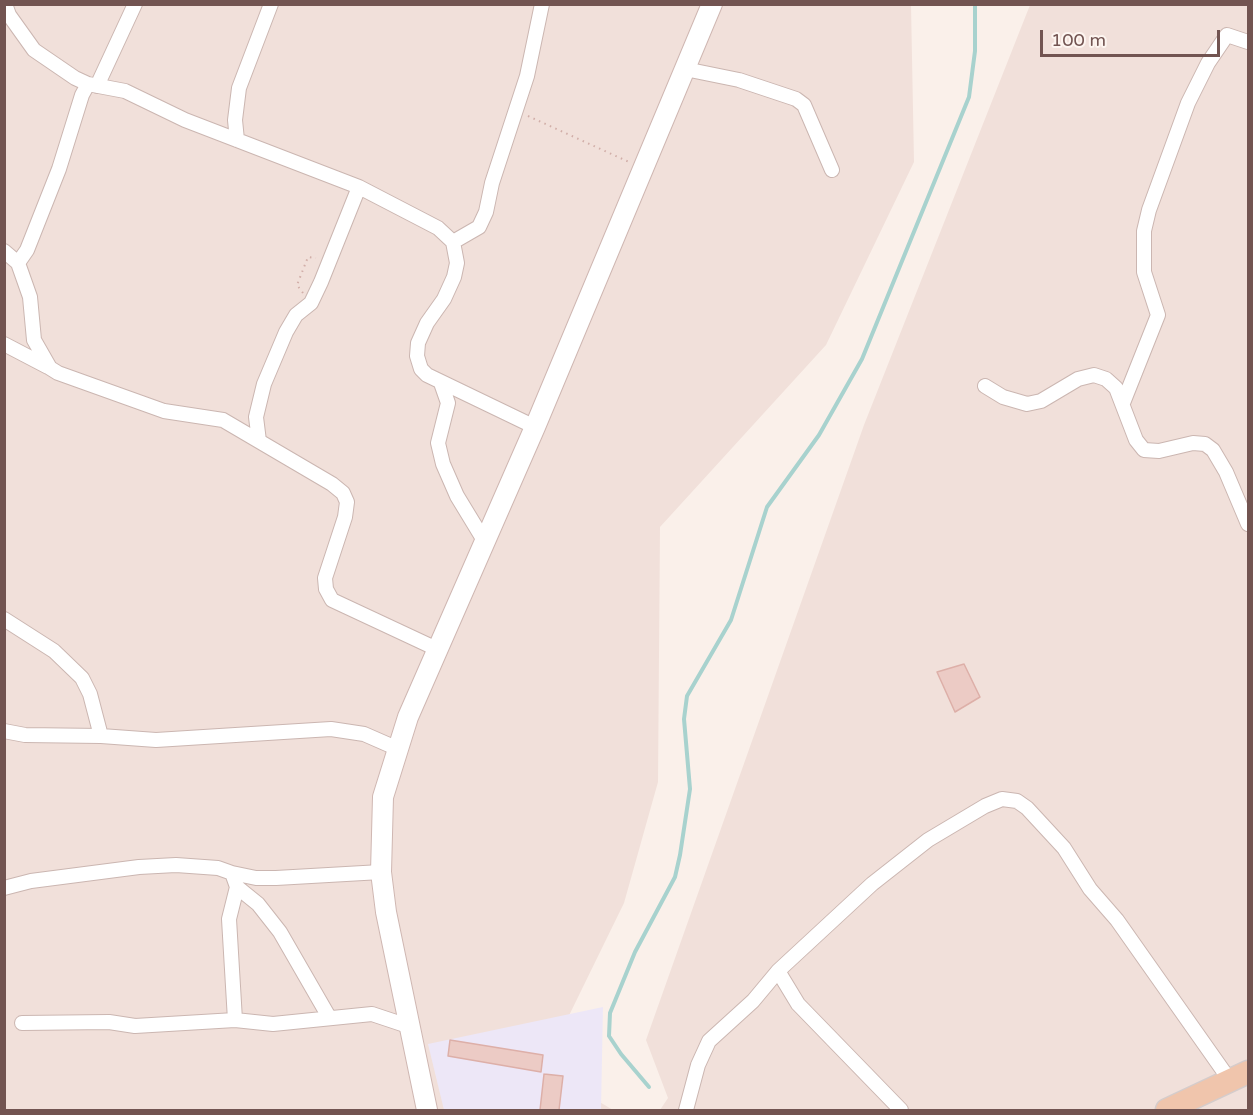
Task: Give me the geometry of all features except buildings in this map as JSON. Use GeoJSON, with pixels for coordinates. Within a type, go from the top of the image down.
{"type":"FeatureCollection","features":[{"type":"Feature","properties":{"kind":"main road"},"geometry":{"type":"LineString","coordinates":[[1167,1110],[1239,1075]]}},
{"type":"Feature","properties":{"kind":"street"},"geometry":{"type":"LineString","coordinates":[[5,4],[9,15],[34,50],[75,78],[93,85],[124,91],[185,120],[359,187],[438,228],[453,242],[457,262],[454,277],[444,299],[427,323],[418,350],[421,369],[441,383],[535,427]]}},
{"type":"Feature","properties":{"kind":"street"},"geometry":{"type":"LineString","coordinates":[[18,263],[27,250],[59,169],[82,95],[93,85],[135,4]]}},
{"type":"Feature","properties":{"kind":"street"},"geometry":{"type":"LineString","coordinates":[[237,140],[235,120],[239,88],[271,4]]}},
{"type":"Feature","properties":{"kind":"street"},"geometry":{"type":"LineString","coordinates":[[453,242],[479,226],[517,111],[542,4]]}},
{"type":"Feature","properties":{"kind":"street"},"geometry":{"type":"LineString","coordinates":[[427,1110],[386,912],[381,872],[383,797],[396,748],[535,427],[712,4]]}},
{"type":"Feature","properties":{"kind":"street"},"geometry":{"type":"LineString","coordinates":[[1123,403],[1158,315],[1144,272],[1144,231],[1149,210],[1188,103],[1208,63],[1227,35],[1248,42]]}},
{"type":"Feature","properties":{"kind":"street"},"geometry":{"type":"LineString","coordinates":[[685,69],[739,80],[796,99],[804,105],[832,170]]}},
{"type":"Feature","properties":{"kind":"street"},"geometry":{"type":"LineString","coordinates":[[259,441],[256,417],[264,384],[286,332],[296,315],[311,303],[359,187]]}},
{"type":"Feature","properties":{"kind":"street"},"geometry":{"type":"LineString","coordinates":[[4,251],[18,263],[30,297],[34,340],[50,368]]}},
{"type":"Feature","properties":{"kind":"street"},"geometry":{"type":"LineString","coordinates":[[4,344],[58,374],[164,411],[223,420],[343,493],[346,502],[345,517],[325,578],[326,589],[332,600],[439,650]]}},
{"type":"Feature","properties":{"kind":"street"},"geometry":{"type":"LineString","coordinates":[[985,386],[1009,400],[1027,404],[1041,401],[1077,379],[1094,375],[1106,379],[1116,388],[1136,440],[1144,450],[1159,451],[1193,443],[1205,444],[1213,450],[1226,472],[1248,524]]}},
{"type":"Feature","properties":{"kind":"street"},"geometry":{"type":"LineString","coordinates":[[441,383],[448,403],[438,443],[443,464],[457,496],[485,542]]}},
{"type":"Feature","properties":{"kind":"street"},"geometry":{"type":"LineString","coordinates":[[4,619],[54,651],[82,678],[90,694],[101,736]]}},
{"type":"Feature","properties":{"kind":"street"},"geometry":{"type":"LineString","coordinates":[[4,731],[49,736],[180,740],[331,729],[364,734],[396,748]]}},
{"type":"Feature","properties":{"kind":"street"},"geometry":{"type":"LineString","coordinates":[[686,1110],[698,1065],[709,1041],[753,1001],[778,971],[872,884],[928,840],[985,806],[1002,799],[1017,801],[1028,808],[1064,848],[1090,889],[1239,1075]]}},
{"type":"Feature","properties":{"kind":"street"},"geometry":{"type":"LineString","coordinates":[[4,888],[31,881],[139,867],[176,865],[218,868],[256,878],[381,872]]}},
{"type":"Feature","properties":{"kind":"street"},"geometry":{"type":"LineString","coordinates":[[232,873],[237,887],[258,904],[280,932],[329,1017]]}},
{"type":"Feature","properties":{"kind":"street"},"geometry":{"type":"LineString","coordinates":[[235,1020],[229,918],[237,887]]}},
{"type":"Feature","properties":{"kind":"street"},"geometry":{"type":"LineString","coordinates":[[778,971],[798,1004],[901,1110]]}},
{"type":"Feature","properties":{"kind":"street"},"geometry":{"type":"LineString","coordinates":[[22,1023],[109,1022],[135,1026],[235,1020],[273,1024],[372,1014],[408,1026]]}},
{"type":"Feature","properties":{"kind":"path"},"geometry":{"type":"LineString","coordinates":[[517,111],[644,169]]}},
{"type":"Feature","properties":{"kind":"path"},"geometry":{"type":"LineString","coordinates":[[311,303],[297,285],[308,257],[328,261]]}},
{"type":"Feature","properties":{"kind":"shaded area"},"geometry":{"type":"Polygon","coordinates":[[[5,5],[911,5],[914,162],[826,345],[660,527],[658,782],[624,903],[559,1036],[588,1095],[613,1110],[5,1110],[5,5]]]}},
{"type":"Feature","properties":{"kind":"shaded area"},"geometry":{"type":"Polygon","coordinates":[[[1030,5],[1248,5],[1248,1110],[660,1110],[668,1098],[646,1040],[864,425],[1030,5]]]}},
{"type":"Feature","properties":{"kind":"shaded area"},"geometry":{"type":"Polygon","coordinates":[[[603,1007],[601,1110],[444,1110],[428,1044],[603,1007]]]}},
{"type":"Feature","properties":{"kind":"waterway"},"geometry":{"type":"LineString","coordinates":[[649,1087],[609,1036],[610,1013],[635,952],[675,877],[690,789],[684,719],[687,696],[731,620],[767,507],[819,435],[862,359],[969,97],[975,51],[975,4]]}}]}
